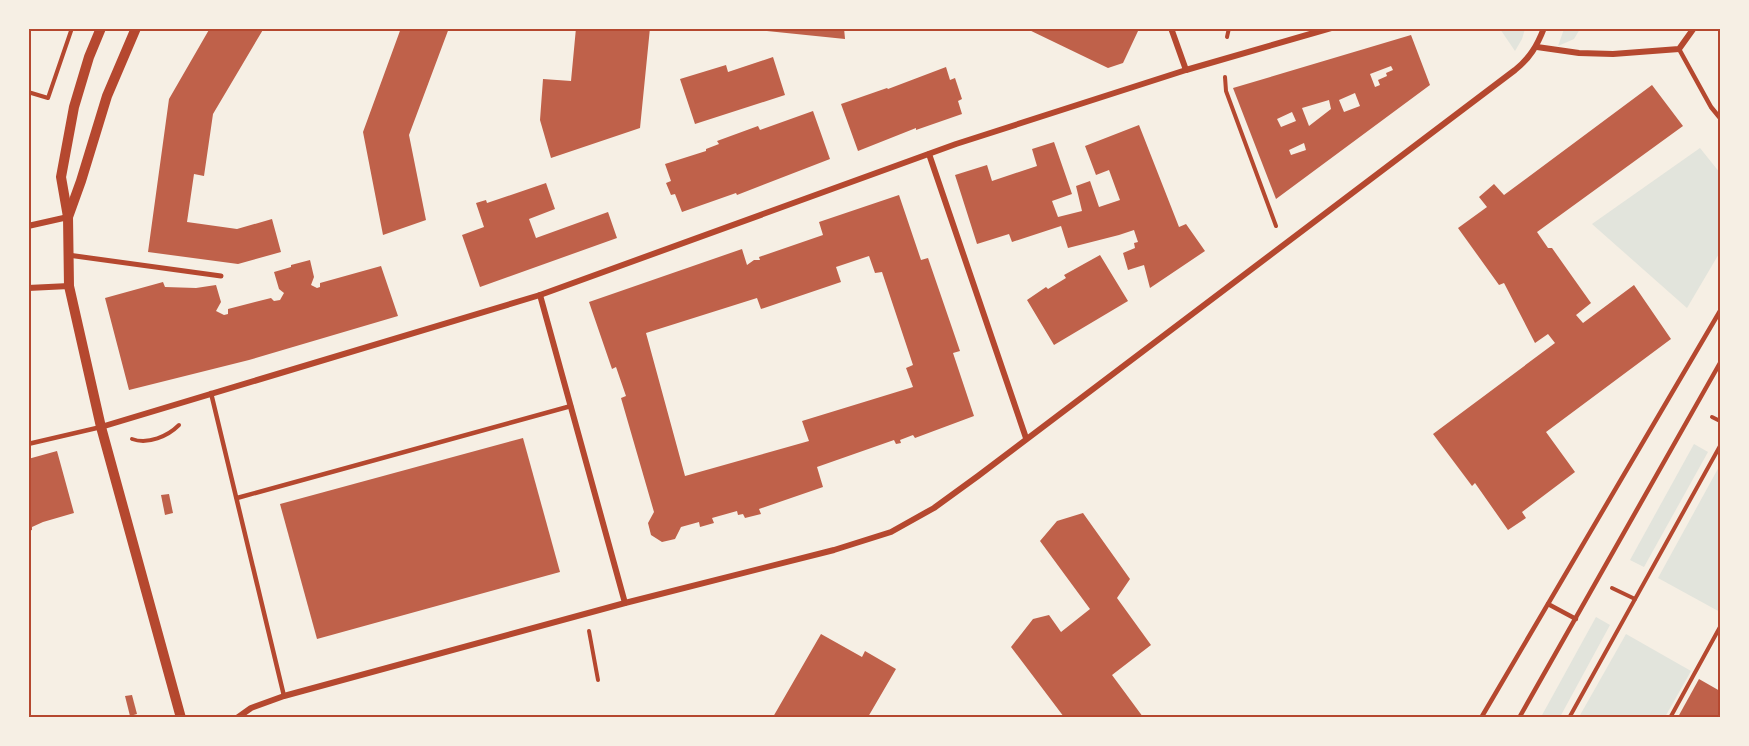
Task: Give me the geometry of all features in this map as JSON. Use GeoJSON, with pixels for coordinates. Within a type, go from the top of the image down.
{"type":"FeatureCollection","features":[{"type":"Feature","properties":{"kind":"street"},"geometry":{"type":"LineString","coordinates":[[101,28],[89,57],[68,136],[62,177],[68,217],[69,286],[101,427],[181,717]]}},
{"type":"Feature","properties":{"kind":"street"},"geometry":{"type":"LineString","coordinates":[[68,217],[107,96],[136,28]]}},
{"type":"Feature","properties":{"kind":"street"},"geometry":{"type":"LineString","coordinates":[[1172,28],[1186,70]]}},
{"type":"Feature","properties":{"kind":"street"},"geometry":{"type":"LineString","coordinates":[[101,427],[540,295],[956,144],[1186,70],[1331,28]]}},
{"type":"Feature","properties":{"kind":"street"},"geometry":{"type":"LineString","coordinates":[[237,717],[251,708],[284,696],[585,613],[834,550],[891,532],[934,508],[1515,70],[1537,47],[1544,28]]}},
{"type":"Feature","properties":{"kind":"street"},"geometry":{"type":"LineString","coordinates":[[1537,47],[1579,53],[1612,54],[1680,50],[1694,28]]}},
{"type":"Feature","properties":{"kind":"street"},"geometry":{"type":"LineString","coordinates":[[929,154],[1026,438]]}},
{"type":"Feature","properties":{"kind":"street"},"geometry":{"type":"LineString","coordinates":[[28,225],[68,217]]}},
{"type":"Feature","properties":{"kind":"street"},"geometry":{"type":"LineString","coordinates":[[67,254],[221,276]]}},
{"type":"Feature","properties":{"kind":"street"},"geometry":{"type":"LineString","coordinates":[[28,288],[69,286]]}},
{"type":"Feature","properties":{"kind":"street"},"geometry":{"type":"LineString","coordinates":[[540,295],[625,603]]}},
{"type":"Feature","properties":{"kind":"lane"},"geometry":{"type":"LineString","coordinates":[[1680,50],[1720,117]]}},
{"type":"Feature","properties":{"kind":"lane"},"geometry":{"type":"LineString","coordinates":[[1480,717],[1720,311]]}},
{"type":"Feature","properties":{"kind":"lane"},"geometry":{"type":"LineString","coordinates":[[1519,717],[1720,363]]}},
{"type":"Feature","properties":{"kind":"lane"},"geometry":{"type":"LineString","coordinates":[[211,393],[284,696]]}},
{"type":"Feature","properties":{"kind":"lane"},"geometry":{"type":"LineString","coordinates":[[237,498],[571,406]]}},
{"type":"Feature","properties":{"kind":"lane"},"geometry":{"type":"LineString","coordinates":[[28,444],[101,427]]}},
{"type":"Feature","properties":{"kind":"lane"},"geometry":{"type":"LineString","coordinates":[[1548,604],[1576,619]]}},
{"type":"Feature","properties":{"kind":"path"},"geometry":{"type":"LineString","coordinates":[[28,92],[48,98],[72,28]]}},
{"type":"Feature","properties":{"kind":"path"},"geometry":{"type":"LineString","coordinates":[[1224,59],[1226,91],[1283,246]]}},
{"type":"Feature","properties":{"kind":"path"},"geometry":{"type":"LineString","coordinates":[[1708,415],[1720,421]]}},
{"type":"Feature","properties":{"kind":"path"},"geometry":{"type":"LineString","coordinates":[[1569,717],[1720,446]]}},
{"type":"Feature","properties":{"kind":"path"},"geometry":{"type":"LineString","coordinates":[[1614,588],[1635,599]]}},
{"type":"Feature","properties":{"kind":"path"},"geometry":{"type":"LineString","coordinates":[[585,613],[598,680]]}},
{"type":"Feature","properties":{"kind":"path"},"geometry":{"type":"LineString","coordinates":[[1670,717],[1720,627]]}},
{"type":"Feature","properties":{"kind":"shaded area"},"geometry":{"type":"Polygon","coordinates":[[[1500,29],[1525,29],[1515,51],[1500,29]]]}},
{"type":"Feature","properties":{"kind":"shaded area"},"geometry":{"type":"Polygon","coordinates":[[[1564,29],[1580,29],[1574,39],[1558,46],[1564,29]]]}},
{"type":"Feature","properties":{"kind":"shaded area"},"geometry":{"type":"Polygon","coordinates":[[[1700,148],[1720,173],[1720,252],[1687,308],[1592,224],[1700,148]]]}},
{"type":"Feature","properties":{"kind":"shaded area"},"geometry":{"type":"Polygon","coordinates":[[[1694,444],[1708,452],[1644,567],[1630,560],[1694,444]]]}},
{"type":"Feature","properties":{"kind":"shaded area"},"geometry":{"type":"Polygon","coordinates":[[[1720,465],[1720,612],[1658,578],[1720,465]]]}},
{"type":"Feature","properties":{"kind":"shaded area"},"geometry":{"type":"Polygon","coordinates":[[[1596,617],[1610,625],[1560,717],[1541,717],[1596,617]]]}},
{"type":"Feature","properties":{"kind":"shaded area"},"geometry":{"type":"Polygon","coordinates":[[[1626,634],[1691,671],[1665,717],[1579,717],[1626,634]]]}},
{"type":"Feature","properties":{"kind":"building"},"geometry":{"type":"Polygon","coordinates":[[[210,28],[264,28],[213,114],[204,176],[194,174],[187,222],[237,229],[272,219],[281,252],[238,264],[148,252],[169,99],[210,28]]]}},
{"type":"Feature","properties":{"kind":"building"},"geometry":{"type":"Polygon","coordinates":[[[401,28],[449,28],[409,135],[426,220],[383,235],[363,132],[401,28]]]}},
{"type":"Feature","properties":{"kind":"building"},"geometry":{"type":"Polygon","coordinates":[[[576,28],[650,28],[640,128],[551,158],[540,120],[543,79],[571,81],[576,28]]]}},
{"type":"Feature","properties":{"kind":"building"},"geometry":{"type":"Polygon","coordinates":[[[759,28],[844,28],[845,39],[758,30],[759,28]]]}},
{"type":"Feature","properties":{"kind":"building"},"geometry":{"type":"Polygon","coordinates":[[[1025,28],[1137,28],[1138,31],[1123,63],[1108,68],[1025,28]]]}},
{"type":"Feature","properties":{"kind":"building"},"geometry":{"type":"Polygon","coordinates":[[[1411,35],[1430,85],[1276,199],[1233,88],[1411,35]],[[1391,66],[1370,74],[1375,87],[1380,85],[1378,80],[1393,70],[1391,66]],[[1355,93],[1339,100],[1344,112],[1360,106],[1355,93]],[[1329,100],[1302,108],[1309,126],[1331,109],[1329,100]],[[1292,112],[1277,119],[1281,127],[1296,121],[1292,112]],[[1304,143],[1289,150],[1291,155],[1306,150],[1304,143]]]}},
{"type":"Feature","properties":{"kind":"building"},"geometry":{"type":"Polygon","coordinates":[[[773,57],[785,95],[695,124],[680,79],[726,65],[728,72],[773,57]]]}},
{"type":"Feature","properties":{"kind":"building"},"geometry":{"type":"Polygon","coordinates":[[[946,67],[950,80],[955,78],[962,99],[958,101],[962,114],[916,130],[916,128],[858,151],[841,104],[946,67]]]}},
{"type":"Feature","properties":{"kind":"building"},"geometry":{"type":"Polygon","coordinates":[[[1652,85],[1683,126],[1537,232],[1548,248],[1552,248],[1591,303],[1576,315],[1583,323],[1634,285],[1671,339],[1546,432],[1575,472],[1522,512],[1526,518],[1508,530],[1475,483],[1472,486],[1433,434],[1555,343],[1548,334],[1535,343],[1504,283],[1499,285],[1458,228],[1487,207],[1479,197],[1494,184],[1504,195],[1652,85]]]}},
{"type":"Feature","properties":{"kind":"building"},"geometry":{"type":"Polygon","coordinates":[[[813,111],[830,159],[737,195],[736,193],[682,212],[675,194],[671,195],[666,183],[671,181],[665,164],[706,151],[719,144],[717,141],[758,126],[760,130],[813,111]]]}},
{"type":"Feature","properties":{"kind":"building"},"geometry":{"type":"Polygon","coordinates":[[[1139,125],[1179,227],[1186,224],[1205,251],[1150,288],[1144,265],[1128,270],[1123,253],[1135,248],[1134,243],[1138,242],[1134,230],[1068,248],[1061,226],[1012,242],[1009,234],[977,244],[955,175],[987,165],[992,181],[1037,166],[1032,149],[1054,142],[1072,194],[1052,201],[1058,217],[1082,211],[1076,186],[1090,181],[1099,207],[1120,200],[1109,170],[1096,175],[1085,146],[1139,125]]]}},
{"type":"Feature","properties":{"kind":"building"},"geometry":{"type":"Polygon","coordinates":[[[546,183],[555,209],[529,219],[536,238],[608,212],[617,238],[480,287],[462,235],[484,227],[476,203],[486,200],[487,203],[546,183]]]}},
{"type":"Feature","properties":{"kind":"building"},"geometry":{"type":"Polygon","coordinates":[[[899,195],[921,260],[928,258],[960,351],[953,353],[974,416],[915,438],[913,435],[900,440],[901,443],[896,444],[894,440],[817,467],[823,487],[759,509],[761,514],[745,518],[743,514],[738,515],[737,511],[712,518],[714,523],[700,527],[699,522],[681,527],[675,539],[662,542],[651,535],[648,523],[654,512],[621,398],[626,396],[616,367],[612,369],[589,302],[742,249],[747,265],[754,260],[760,260],[759,257],[823,235],[819,222],[899,195]],[[869,256],[836,267],[841,282],[761,309],[757,298],[646,333],[685,476],[809,441],[802,421],[913,387],[906,368],[913,365],[882,272],[875,273],[869,256]]]}},
{"type":"Feature","properties":{"kind":"building"},"geometry":{"type":"Polygon","coordinates":[[[1100,255],[1128,301],[1054,345],[1027,300],[1046,287],[1048,289],[1066,278],[1064,275],[1100,255]]]}},
{"type":"Feature","properties":{"kind":"building"},"geometry":{"type":"Polygon","coordinates":[[[310,260],[314,277],[311,285],[317,288],[320,287],[320,283],[381,266],[398,316],[249,360],[129,390],[105,298],[163,282],[165,287],[196,288],[216,285],[221,302],[216,311],[224,315],[228,314],[228,309],[271,298],[274,301],[280,300],[284,293],[279,289],[274,272],[310,260]]]}},
{"type":"Feature","properties":{"kind":"building"},"geometry":{"type":"Polygon","coordinates":[[[523,438],[560,572],[317,639],[280,504],[523,438]]]}},
{"type":"Feature","properties":{"kind":"building"},"geometry":{"type":"Polygon","coordinates":[[[57,451],[74,513],[43,522],[28,531],[28,459],[57,451]]]}},
{"type":"Feature","properties":{"kind":"building"},"geometry":{"type":"Polygon","coordinates":[[[169,494],[173,513],[165,515],[161,495],[169,494]]]}},
{"type":"Feature","properties":{"kind":"building"},"geometry":{"type":"Polygon","coordinates":[[[1083,513],[1130,579],[1117,598],[1151,645],[1112,675],[1143,717],[1064,717],[1011,647],[1033,619],[1049,615],[1061,632],[1090,609],[1040,541],[1057,521],[1083,513]]]}},
{"type":"Feature","properties":{"kind":"building"},"geometry":{"type":"Polygon","coordinates":[[[821,634],[862,657],[865,651],[896,669],[868,717],[773,717],[821,634]]]}},
{"type":"Feature","properties":{"kind":"building"},"geometry":{"type":"Polygon","coordinates":[[[1699,679],[1720,691],[1720,717],[1678,717],[1699,679]]]}},
{"type":"Feature","properties":{"kind":"building"},"geometry":{"type":"Polygon","coordinates":[[[132,695],[137,714],[130,716],[125,696],[132,695]]]}}]}
